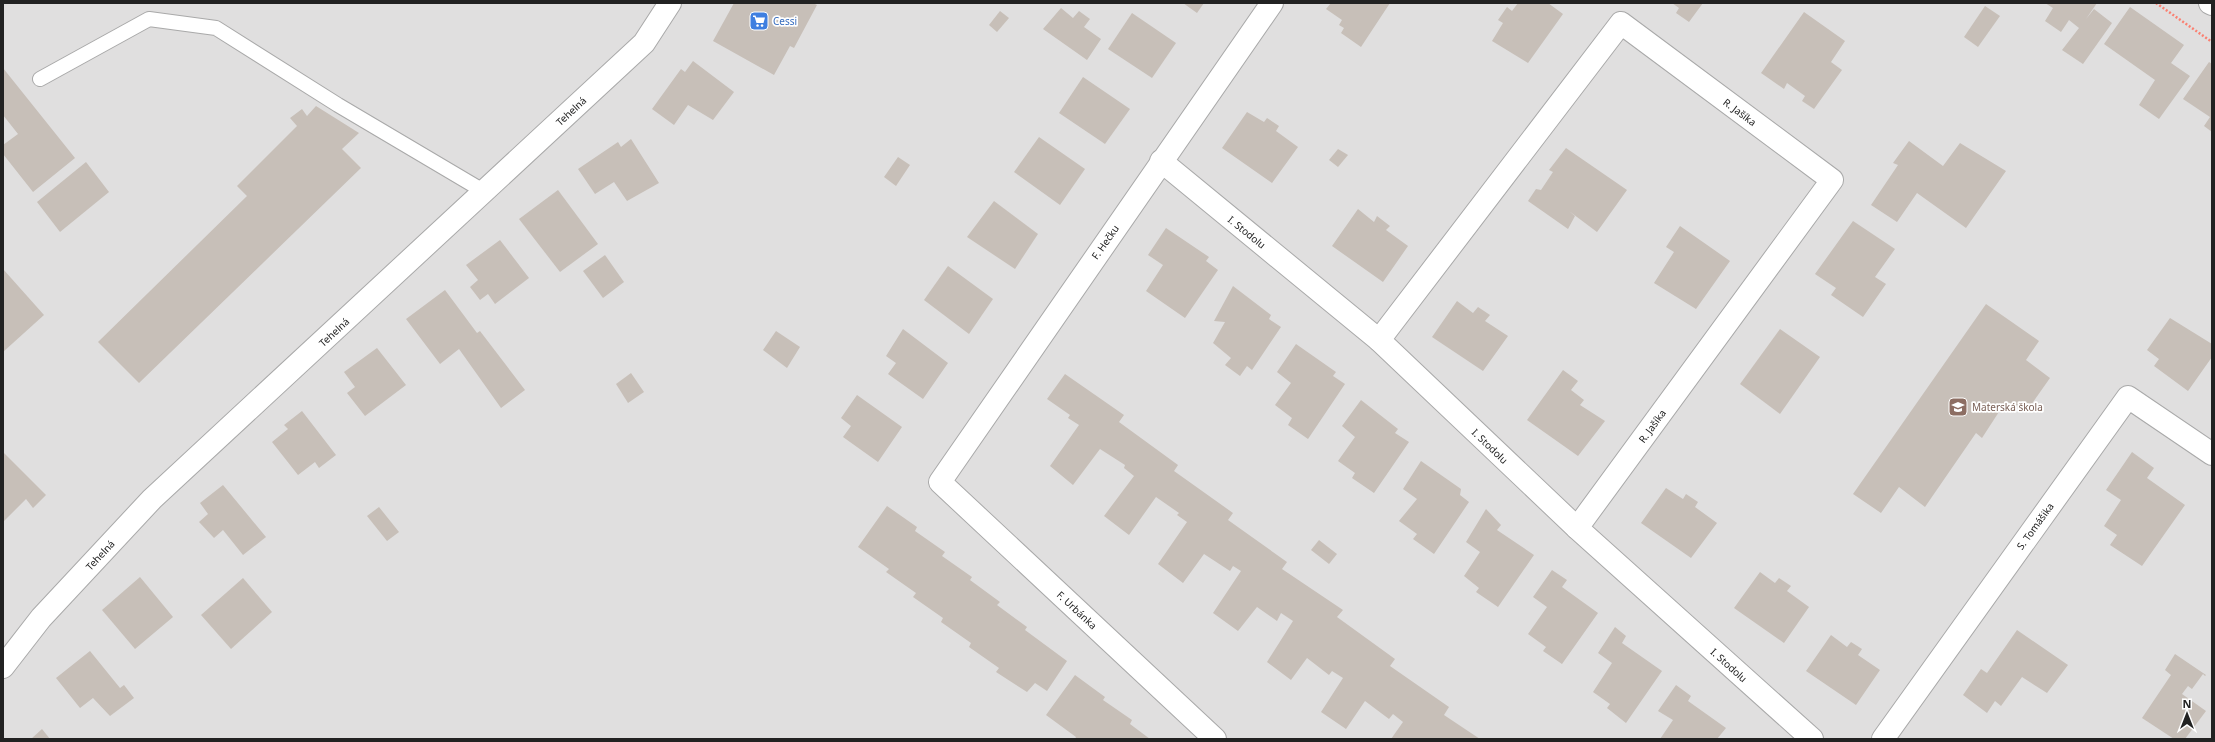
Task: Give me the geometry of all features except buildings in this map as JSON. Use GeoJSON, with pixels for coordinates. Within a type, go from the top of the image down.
{"type":"FeatureCollection","features":[{"type":"Feature","properties":{"kind":"street","name":"Tehelná"},"geometry":{"type":"LineString","coordinates":[[3,667],[41,618],[152,499],[644,43],[670,3]]}},
{"type":"Feature","properties":{"kind":"street","name":"F. Hečku"},"geometry":{"type":"LineString","coordinates":[[940,482],[1161,161],[1272,3]]}},
{"type":"Feature","properties":{"kind":"street","name":"R. Jašíka"},"geometry":{"type":"LineString","coordinates":[[1380,340],[1621,24],[1832,180],[1578,528]]}},
{"type":"Feature","properties":{"kind":"street","name":"I. Stodolu"},"geometry":{"type":"LineString","coordinates":[[1161,161],[1380,340],[1578,528],[1812,739]]}},
{"type":"Feature","properties":{"kind":"street","name":"S. Tomášika"},"geometry":{"type":"LineString","coordinates":[[1883,739],[2128,397],[2212,454]]}},
{"type":"Feature","properties":{"kind":"street","name":"F. Urbánka"},"geometry":{"type":"LineString","coordinates":[[940,482],[1215,739]]}},
{"type":"Feature","properties":{"kind":"lane"},"geometry":{"type":"LineString","coordinates":[[40,79],[149,19],[216,28],[338,105],[485,192]]}},
{"type":"Feature","properties":{"kind":"path"},"geometry":{"type":"LineString","coordinates":[[2156,3],[2212,42]]}},
{"type":"Feature","properties":{"kind":"shaded area"},"geometry":{"type":"Polygon","coordinates":[[[3,3],[2212,3],[2212,739],[3,739],[3,3]]]}},
{"type":"Feature","properties":{"kind":"place","name":"Cessi"},"geometry":{"type":"Point","coordinates":[759,21]}},
{"type":"Feature","properties":{"kind":"place","name":"Materská škola"},"geometry":{"type":"Point","coordinates":[1958,407]}}]}
